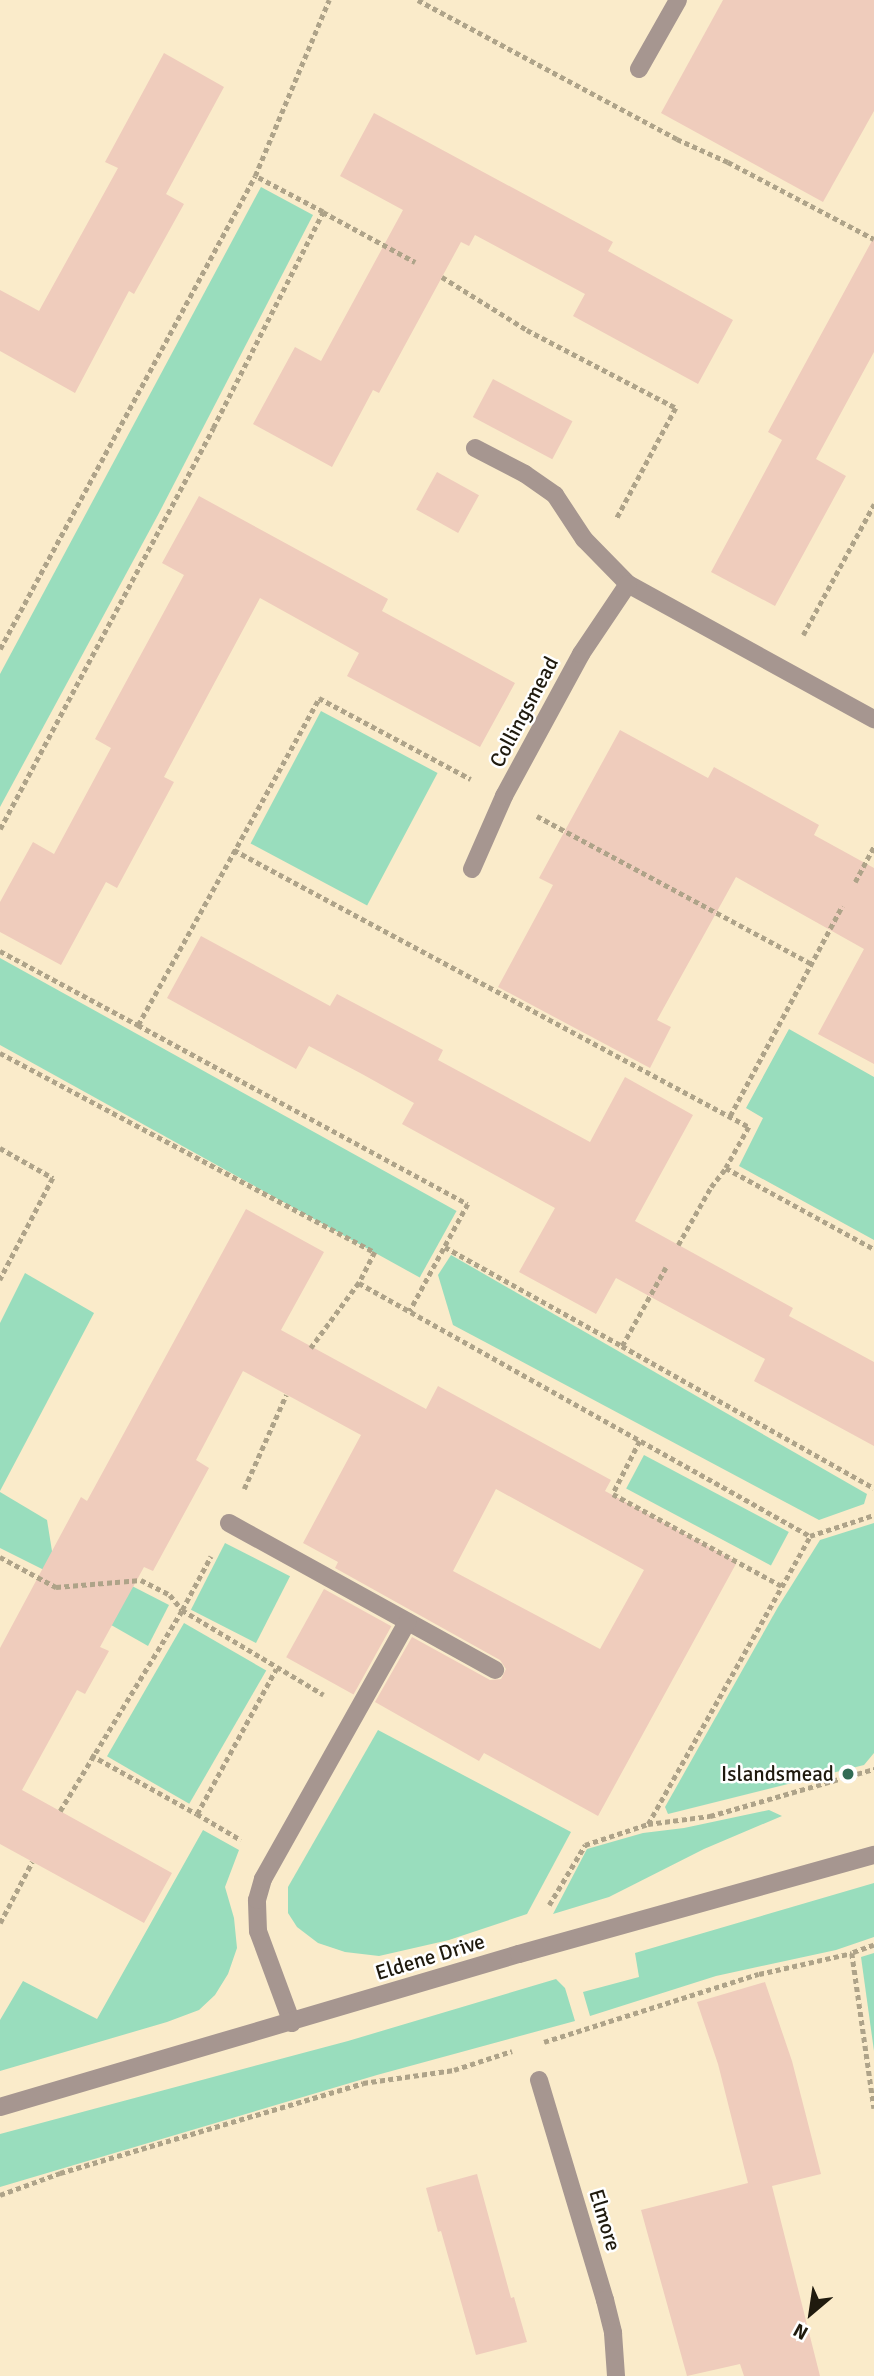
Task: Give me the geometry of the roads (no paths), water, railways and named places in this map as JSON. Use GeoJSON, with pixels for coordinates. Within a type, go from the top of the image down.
{"type":"FeatureCollection","features":[{"type":"Feature","properties":{"kind":"street"},"geometry":{"type":"LineString","coordinates":[[639,69],[678,0]]}},
{"type":"Feature","properties":{"kind":"street"},"geometry":{"type":"LineString","coordinates":[[475,448],[525,474],[555,495],[584,539],[628,584],[874,719]]}},
{"type":"Feature","properties":{"kind":"street","name":"Collingsmead"},"geometry":{"type":"LineString","coordinates":[[472,869],[504,796],[581,654],[628,584]]}},
{"type":"Feature","properties":{"kind":"street"},"geometry":{"type":"LineString","coordinates":[[229,1523],[495,1670]]}},
{"type":"Feature","properties":{"kind":"street"},"geometry":{"type":"LineString","coordinates":[[292,2023],[258,1931],[257,1900],[262,1879],[407,1622]]}},
{"type":"Feature","properties":{"kind":"street","name":"Eldene Drive"},"geometry":{"type":"LineString","coordinates":[[0,2107],[519,1954],[874,1855]]}},
{"type":"Feature","properties":{"kind":"street","name":"Elmore"},"geometry":{"type":"LineString","coordinates":[[539,2080],[605,2300],[613,2333],[616,2376]]}},
{"type":"Feature","properties":{"kind":"place","name":"Islandsmead"},"geometry":{"type":"Point","coordinates":[848,1774]}}]}
